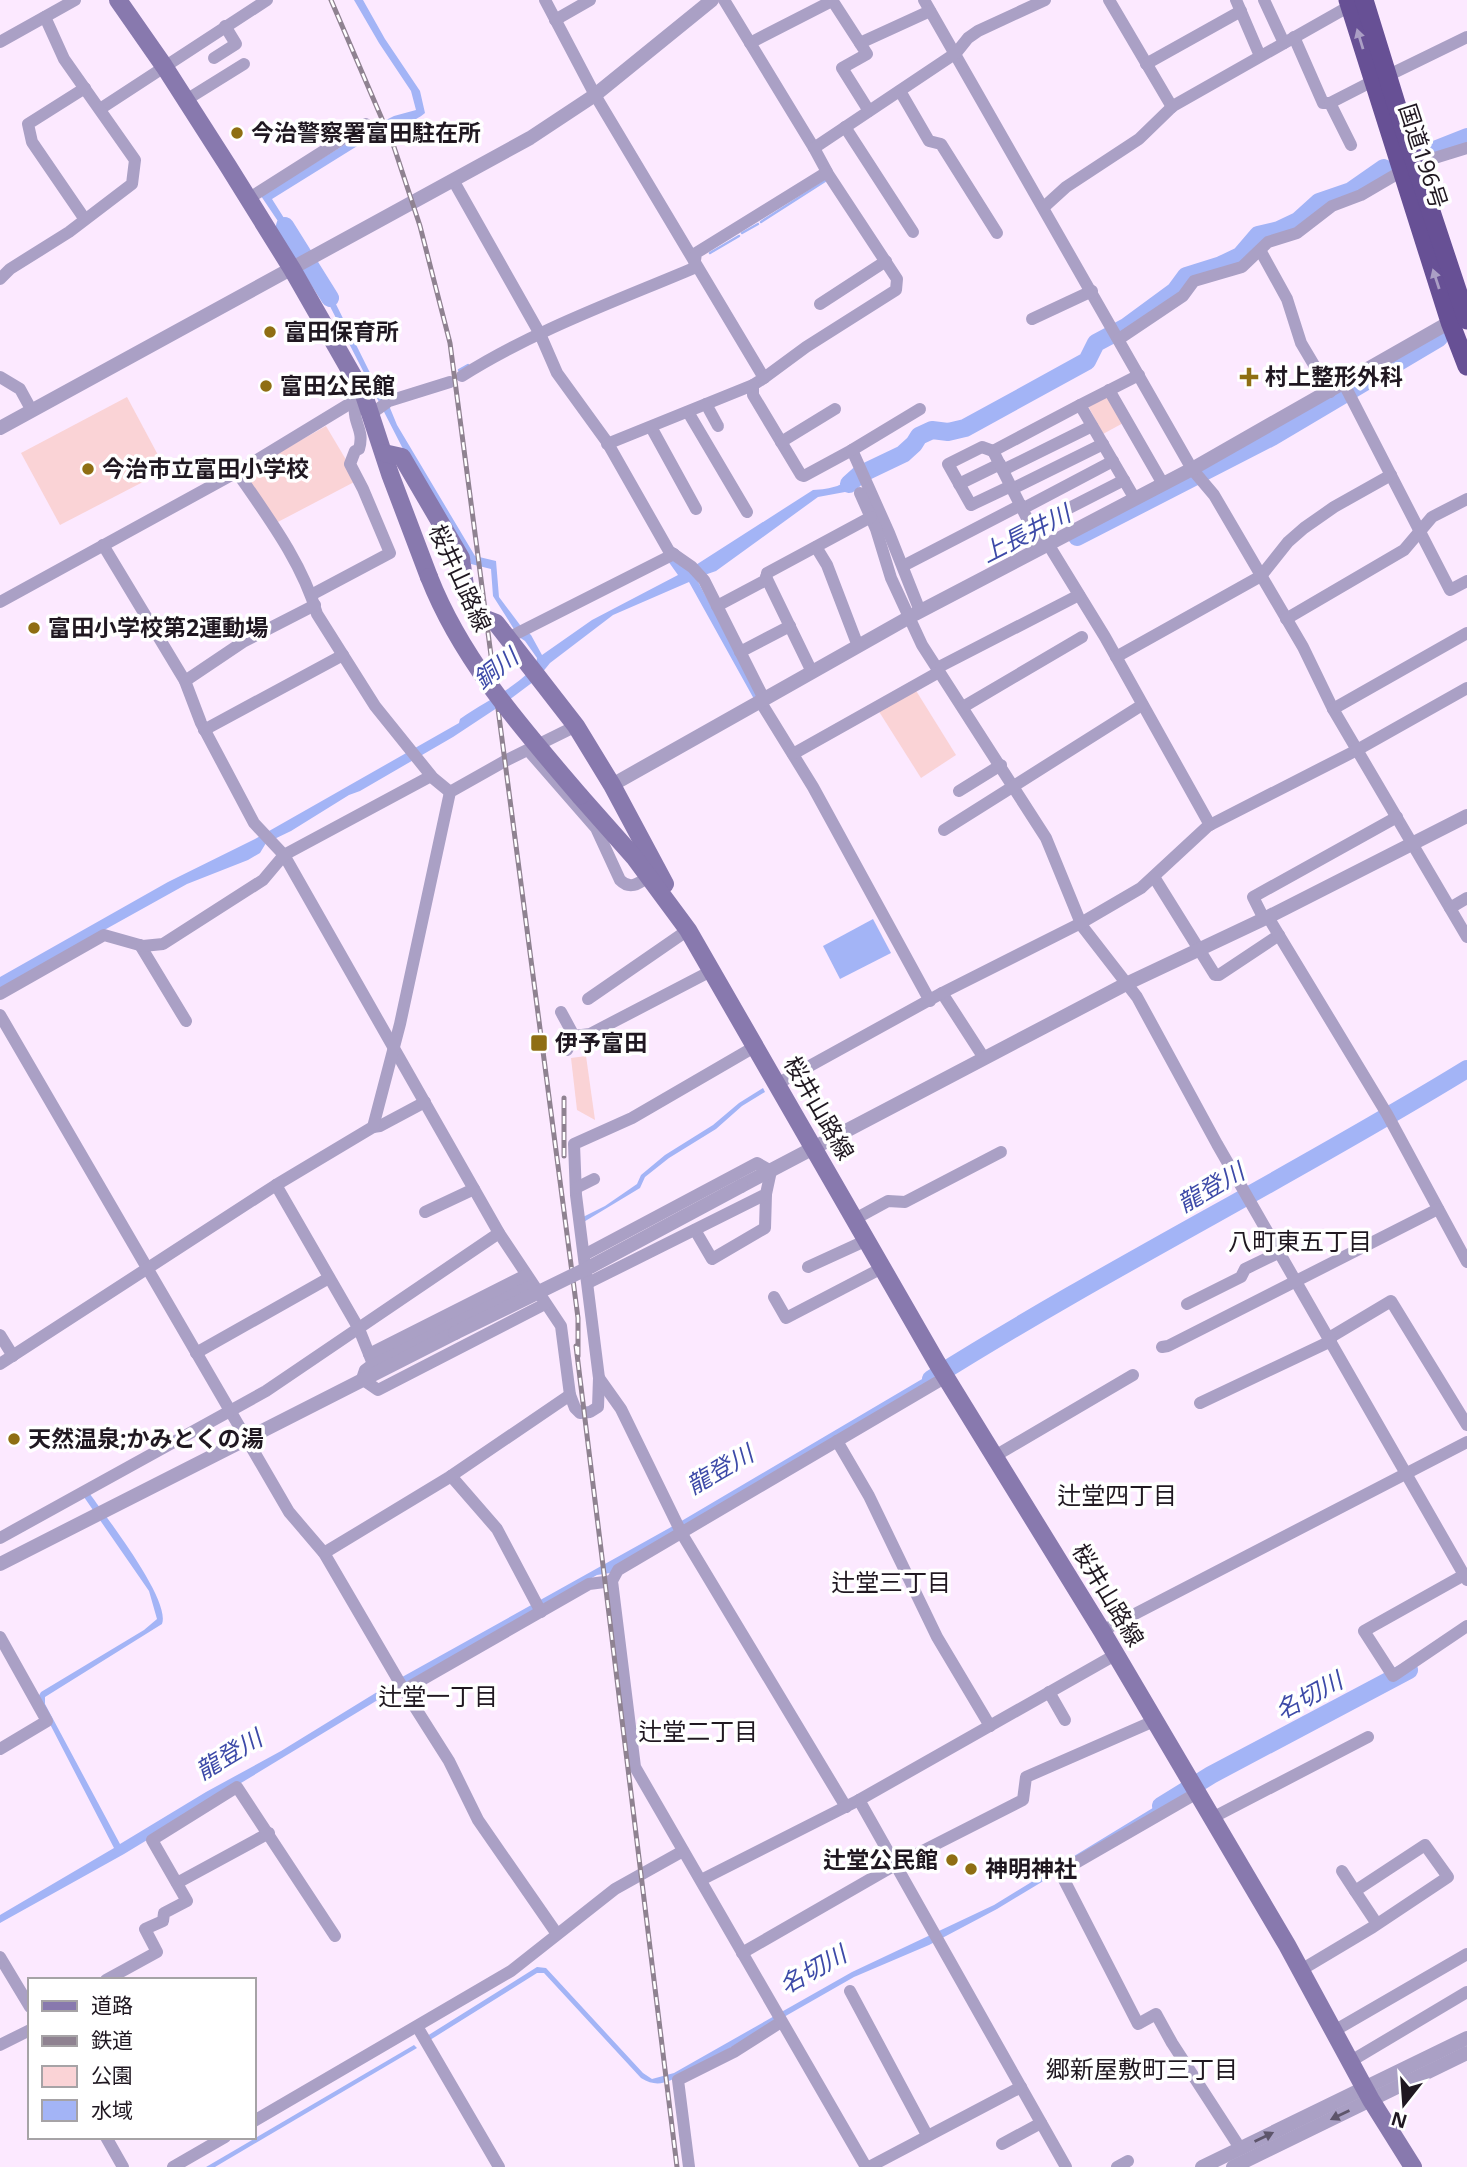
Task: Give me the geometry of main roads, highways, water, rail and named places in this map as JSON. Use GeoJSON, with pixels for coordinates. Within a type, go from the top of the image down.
{"type":"FeatureCollection","features":[{"type":"Feature","properties":{"kind":"highway","name":"国道196号"},"geometry":{"type":"LineString","coordinates":[[1356,1],[1408,168],[1463,319],[1467,366]]}},
{"type":"Feature","properties":{"kind":"main road","name":"桜井山路線"},"geometry":{"type":"LineString","coordinates":[[118,0],[164,65],[292,270],[367,402],[390,474],[429,577],[473,663],[509,713],[634,857],[688,930],[946,1377],[1102,1630],[1301,1970],[1367,2094],[1413,2167]]}},
{"type":"Feature","properties":{"kind":"main road","name":"桜井山路線"},"geometry":{"type":"LineString","coordinates":[[384,453],[402,457],[461,558],[467,600],[475,615],[496,624],[576,726],[612,785],[666,887],[671,908]]}},
{"type":"Feature","properties":{"kind":"water"},"geometry":{"type":"Polygon","coordinates":[[[354,0],[363,0],[420,91],[425,113],[411,121],[383,130],[272,199],[301,245],[296,248],[261,196],[378,124],[416,110],[411,91],[354,0]]]}},
{"type":"Feature","properties":{"kind":"water"},"geometry":{"type":"Polygon","coordinates":[[[322,276],[397,425],[475,556],[496,561],[499,597],[531,635],[542,655],[592,620],[678,575],[668,561],[673,558],[688,570],[813,490],[837,486],[848,481],[857,472],[862,479],[845,492],[818,497],[716,571],[696,578],[758,694],[754,699],[689,582],[613,615],[550,663],[537,679],[509,700],[453,737],[266,843],[260,853],[187,884],[0,988],[0,977],[168,882],[255,839],[459,723],[460,719],[500,694],[536,664],[537,658],[519,637],[493,596],[491,569],[471,564],[469,555],[402,447],[316,279],[322,276]]]}},
{"type":"Feature","properties":{"kind":"water"},"geometry":{"type":"Polygon","coordinates":[[[873,919],[891,953],[840,979],[823,946],[873,919]]]}},
{"type":"Feature","properties":{"kind":"water"},"geometry":{"type":"Polygon","coordinates":[[[763,1088],[765,1092],[742,1106],[716,1129],[669,1158],[645,1177],[640,1188],[582,1223],[581,1218],[605,1206],[637,1184],[641,1175],[665,1155],[713,1125],[739,1103],[763,1088]]]}},
{"type":"Feature","properties":{"kind":"water"},"geometry":{"type":"Polygon","coordinates":[[[934,1372],[939,1379],[610,1573],[597,1575],[414,1678],[124,1854],[0,1923],[0,1915],[114,1848],[37,1699],[41,1692],[144,1630],[157,1619],[149,1591],[84,1497],[90,1494],[122,1539],[147,1578],[162,1612],[162,1624],[45,1697],[45,1704],[120,1844],[395,1681],[673,1526],[934,1372]]]}},
{"type":"Feature","properties":{"kind":"water"},"geometry":{"type":"Polygon","coordinates":[[[1179,1792],[1183,1797],[997,1909],[929,1945],[854,1977],[669,2081],[653,2083],[641,2078],[544,1973],[537,1973],[430,2040],[427,2036],[537,1967],[546,1968],[643,2073],[652,2079],[674,2073],[852,1972],[994,1905],[1179,1792]]]}},
{"type":"Feature","properties":{"kind":"water"},"geometry":{"type":"Polygon","coordinates":[[[414,2045],[417,2048],[215,2167],[206,2167],[414,2045]]]}},
{"type":"Feature","properties":{"kind":"waterway","name":"上長井川"},"geometry":{"type":"LineString","coordinates":[[1429,152],[1467,137]]}},
{"type":"Feature","properties":{"kind":"waterway","name":"上長井川"},"geometry":{"type":"LineString","coordinates":[[849,484],[859,475],[903,454],[919,436],[932,430],[948,432],[965,428],[1087,361],[1096,343],[1126,327],[1175,291],[1186,276],[1240,256],[1258,235],[1279,230],[1298,221],[1319,202],[1351,191],[1384,168]]}},
{"type":"Feature","properties":{"kind":"waterway"},"geometry":{"type":"LineString","coordinates":[[761,222],[825,181]]}},
{"type":"Feature","properties":{"kind":"waterway"},"geometry":{"type":"LineString","coordinates":[[742,233],[758,224]]}},
{"type":"Feature","properties":{"kind":"waterway","name":"銅川"},"geometry":{"type":"LineString","coordinates":[[285,226],[330,298]]}},
{"type":"Feature","properties":{"kind":"waterway"},"geometry":{"type":"LineString","coordinates":[[710,253],[739,236]]}},
{"type":"Feature","properties":{"kind":"waterway","name":"上長井川"},"geometry":{"type":"LineString","coordinates":[[1077,537],[1272,437],[1439,338]]}},
{"type":"Feature","properties":{"kind":"waterway"},"geometry":{"type":"LineString","coordinates":[[459,370],[468,365]]}},
{"type":"Feature","properties":{"kind":"waterway","name":"龍登川"},"geometry":{"type":"LineString","coordinates":[[931,1379],[1064,1299],[1334,1148],[1467,1069]]}},
{"type":"Feature","properties":{"kind":"waterway","name":"名切川"},"geometry":{"type":"LineString","coordinates":[[1161,1806],[1211,1775],[1409,1670]]}},
{"type":"Feature","properties":{"kind":"railway"},"geometry":{"type":"LineString","coordinates":[[331,0],[394,147],[420,226],[450,343],[578,1318],[578,1356]]}},
{"type":"Feature","properties":{"kind":"railway"},"geometry":{"type":"LineString","coordinates":[[564,1098],[564,1156]]}},
{"type":"Feature","properties":{"kind":"railway"},"geometry":{"type":"LineString","coordinates":[[576,1346],[677,2167]]}},
{"type":"Feature","properties":{"kind":"place","name":"今治警察署富田駐在所"},"geometry":{"type":"Point","coordinates":[237,133]}},
{"type":"Feature","properties":{"kind":"place","name":"富田保育所"},"geometry":{"type":"Point","coordinates":[270,332]}},
{"type":"Feature","properties":{"kind":"place","name":"村上整形外科"},"geometry":{"type":"Point","coordinates":[1249,377]}},
{"type":"Feature","properties":{"kind":"place","name":"富田公民館"},"geometry":{"type":"Point","coordinates":[266,386]}},
{"type":"Feature","properties":{"kind":"place","name":"今治市立富田小学校"},"geometry":{"type":"Point","coordinates":[88,469]}},
{"type":"Feature","properties":{"kind":"place","name":"富田小学校第2運動場"},"geometry":{"type":"Point","coordinates":[34,628]}},
{"type":"Feature","properties":{"kind":"place","name":"伊予富田"},"geometry":{"type":"Point","coordinates":[539,1043]}},
{"type":"Feature","properties":{"kind":"place","name":"天然温泉;かみとくの湯"},"geometry":{"type":"Point","coordinates":[14,1439]}},
{"type":"Feature","properties":{"kind":"place","name":"辻堂公民館"},"geometry":{"type":"Point","coordinates":[952,1860]}},
{"type":"Feature","properties":{"kind":"place","name":"神明神社"},"geometry":{"type":"Point","coordinates":[971,1869]}},
{"type":"Feature","properties":{"kind":"district","name":"八町東五丁目"},"geometry":{"type":"Point","coordinates":[1300,1242]}},
{"type":"Feature","properties":{"kind":"district","name":"辻堂四丁目"},"geometry":{"type":"Point","coordinates":[1117,1496]}},
{"type":"Feature","properties":{"kind":"district","name":"辻堂三丁目"},"geometry":{"type":"Point","coordinates":[891,1583]}},
{"type":"Feature","properties":{"kind":"district","name":"辻堂一丁目"},"geometry":{"type":"Point","coordinates":[438,1697]}},
{"type":"Feature","properties":{"kind":"district","name":"辻堂二丁目"},"geometry":{"type":"Point","coordinates":[698,1732]}},
{"type":"Feature","properties":{"kind":"district","name":"郷新屋敷町三丁目"},"geometry":{"type":"Point","coordinates":[1142,2070]}}]}
